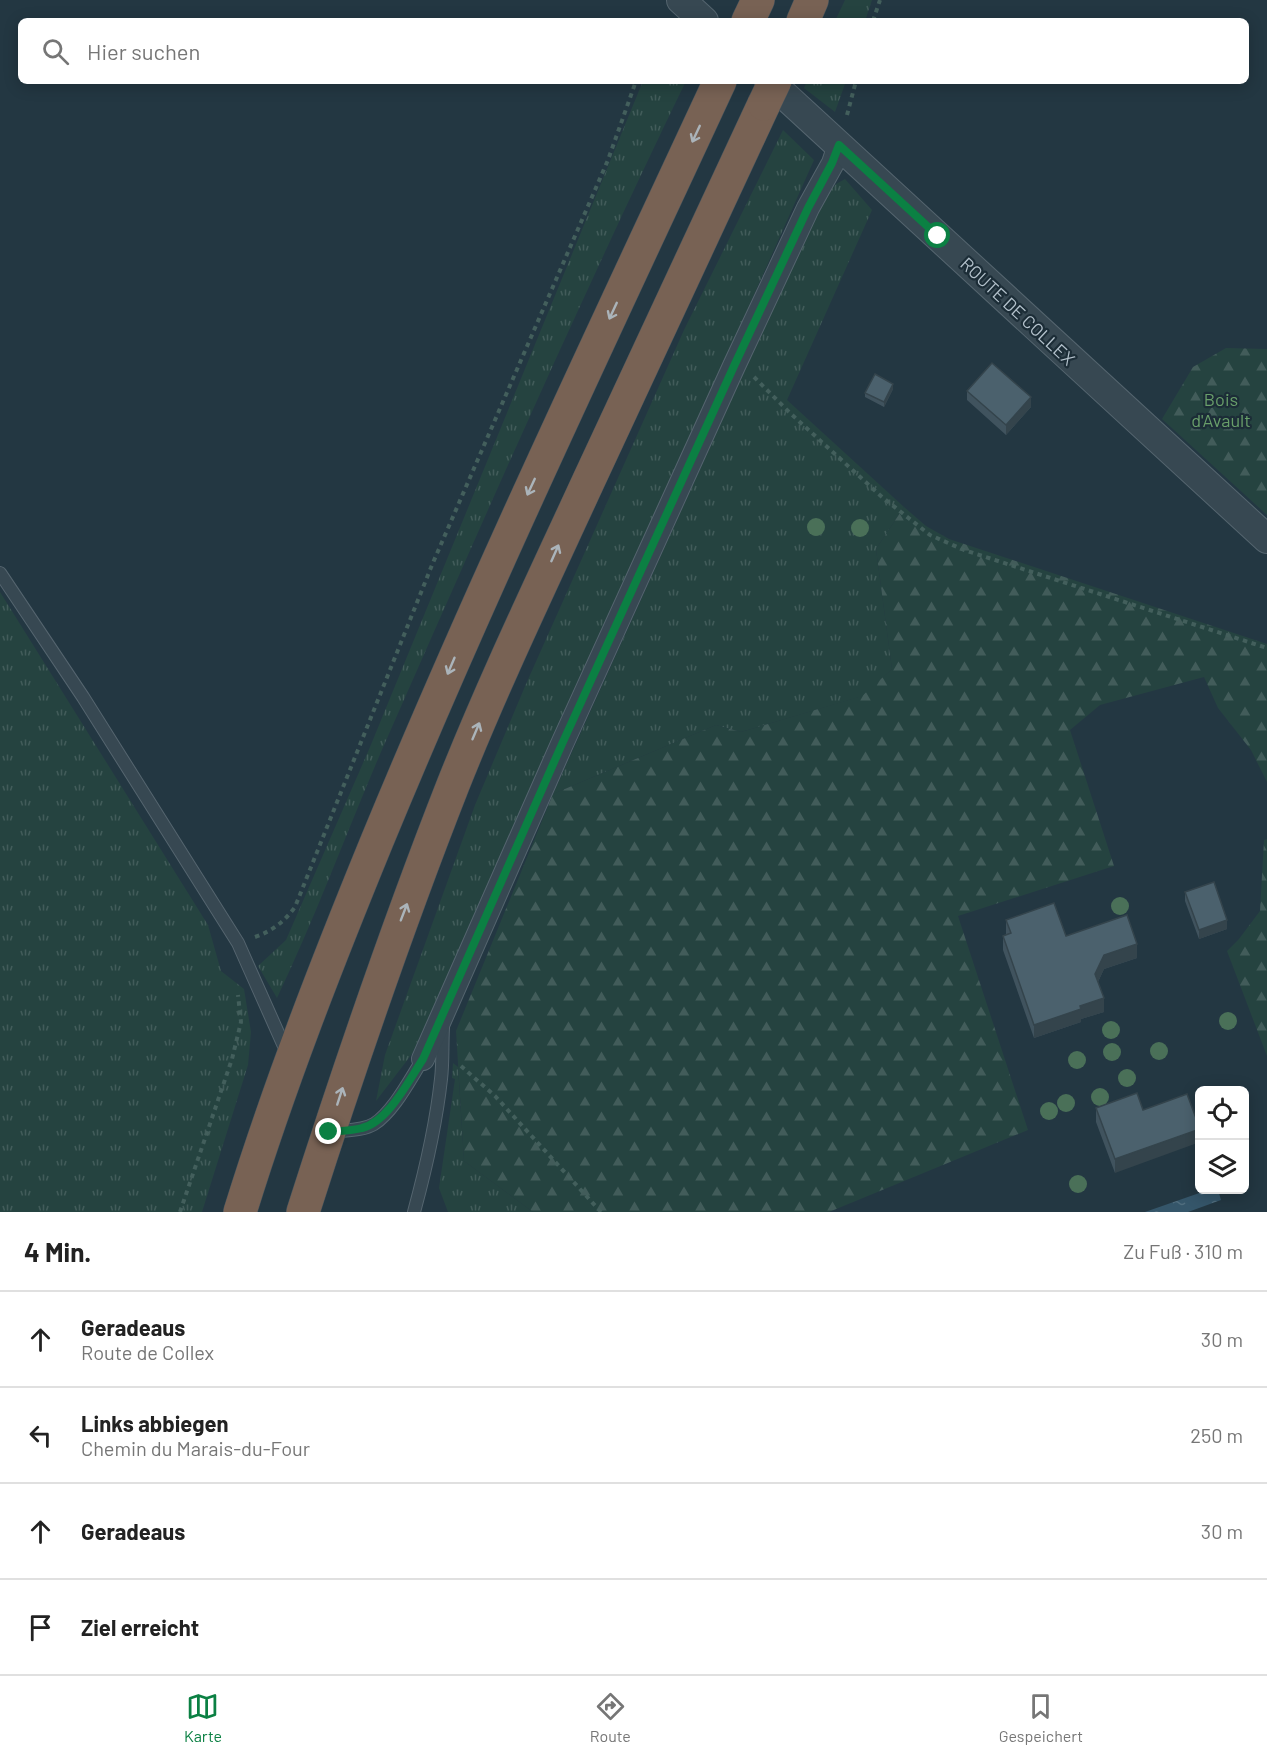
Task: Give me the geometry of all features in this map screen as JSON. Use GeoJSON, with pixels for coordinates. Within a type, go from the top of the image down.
{"type":"FeatureCollection","features":[{"type":"Feature","properties":{"kind":"highway"},"geometry":{"type":"LineString","coordinates":[[749,18],[758,0]]}},
{"type":"Feature","properties":{"kind":"highway"},"geometry":{"type":"LineString","coordinates":[[803,18],[812,0]]}},
{"type":"Feature","properties":{"kind":"highway"},"geometry":{"type":"LineString","coordinates":[[240,1212],[291,1061],[392,805],[467,628],[719,84]]}},
{"type":"Feature","properties":{"kind":"highway"},"geometry":{"type":"LineString","coordinates":[[303,1212],[402,918],[454,783],[511,649],[769,89]]}},
{"type":"Feature","properties":{"kind":"street"},"geometry":{"type":"LineString","coordinates":[[681,0],[701,18]]}},
{"type":"Feature","properties":{"kind":"street","name":"ROUTE DE COLLEX"},"geometry":{"type":"LineString","coordinates":[[769,89],[839,145],[1267,539]]}},
{"type":"Feature","properties":{"kind":"street"},"geometry":{"type":"LineString","coordinates":[[432,1056],[444,1015],[562,744],[734,366],[839,145]]}},
{"type":"Feature","properties":{"kind":"lane"},"geometry":{"type":"LineString","coordinates":[[0,573],[83,697],[238,943],[291,1061]]}},
{"type":"Feature","properties":{"kind":"lane"},"geometry":{"type":"LineString","coordinates":[[329,1132],[362,1128],[374,1124],[432,1056],[442,1077],[429,1158],[414,1212]]}},
{"type":"Feature","properties":{"kind":"path"},"geometry":{"type":"LineString","coordinates":[[874,18],[880,0]]}},
{"type":"Feature","properties":{"kind":"path"},"geometry":{"type":"LineString","coordinates":[[238,943],[267,933],[284,921],[295,907],[432,565],[608,160],[635,84]]}},
{"type":"Feature","properties":{"kind":"path"},"geometry":{"type":"LineString","coordinates":[[734,366],[745,375],[752,374],[882,497],[930,535],[964,550],[1267,648]]}},
{"type":"Feature","properties":{"kind":"path"},"geometry":{"type":"LineString","coordinates":[[180,1212],[239,1034],[241,1008],[236,986]]}},
{"type":"Feature","properties":{"kind":"path"},"geometry":{"type":"LineString","coordinates":[[432,1056],[453,1059],[495,1096],[602,1212]]}},
{"type":"Feature","properties":{"kind":"green space"},"geometry":{"type":"Polygon","coordinates":[[[845,0],[872,0],[866,18],[836,18],[845,0]]]}},
{"type":"Feature","properties":{"kind":"green space"},"geometry":{"type":"Polygon","coordinates":[[[642,84],[685,84],[607,247],[493,499],[381,752],[277,998],[258,966],[286,940],[370,747],[642,84]]]}},
{"type":"Feature","properties":{"kind":"green space"},"geometry":{"type":"Polygon","coordinates":[[[806,84],[845,84],[835,112],[804,88],[806,84]]]}},
{"type":"Feature","properties":{"kind":"green space"},"geometry":{"type":"Polygon","coordinates":[[[783,130],[814,160],[560,730],[412,1054],[376,1101],[385,1055],[475,805],[526,684],[684,330],[783,130]]]}},
{"type":"Feature","properties":{"kind":"green space"},"geometry":{"type":"Polygon","coordinates":[[[845,179],[872,210],[787,400],[904,507],[876,549],[892,669],[863,696],[741,732],[716,725],[553,794],[821,202],[836,184],[845,179]]]}},
{"type":"Feature","properties":{"kind":"green space","name":"Bois d'Avault"},"geometry":{"type":"Polygon","coordinates":[[[1226,348],[1267,349],[1267,515],[1162,419],[1193,367],[1226,348]]]}},
{"type":"Feature","properties":{"kind":"green space"},"geometry":{"type":"Polygon","coordinates":[[[904,507],[926,526],[949,539],[1267,644],[1267,782],[1251,750],[1218,708],[1204,677],[1100,705],[1070,730],[1114,866],[958,916],[1028,1130],[829,1212],[533,1212],[464,1161],[456,1031],[553,794],[716,725],[741,732],[862,696],[892,669],[876,549],[904,507]]]}},
{"type":"Feature","properties":{"kind":"green space"},"geometry":{"type":"Polygon","coordinates":[[[0,592],[208,925],[221,971],[244,989],[251,1032],[248,1065],[202,1212],[0,1212],[0,592]]]}},
{"type":"Feature","properties":{"kind":"green space"},"geometry":{"type":"Polygon","coordinates":[[[1267,839],[1267,1056],[1227,951],[1260,911],[1264,840],[1267,839]]]}},
{"type":"Feature","properties":{"kind":"green space"},"geometry":{"type":"Polygon","coordinates":[[[453,1063],[458,1067],[464,1161],[533,1212],[448,1212],[439,1188],[455,1079],[452,1078],[453,1063]]]}},
{"type":"Feature","properties":{"kind":"water"},"geometry":{"type":"Polygon","coordinates":[[[1197,1194],[1219,1194],[1221,1200],[1188,1212],[1145,1212],[1197,1194]]]}},
{"type":"Feature","properties":{"kind":"building"},"geometry":{"type":"Polygon","coordinates":[[[992,363],[1031,397],[1006,425],[967,391],[992,363]]]}},
{"type":"Feature","properties":{"kind":"building"},"geometry":{"type":"Polygon","coordinates":[[[875,374],[893,384],[884,402],[865,393],[875,374]]]}},
{"type":"Feature","properties":{"kind":"building"},"geometry":{"type":"Polygon","coordinates":[[[1214,882],[1227,920],[1199,930],[1185,892],[1214,882]]]}},
{"type":"Feature","properties":{"kind":"building"},"geometry":{"type":"Polygon","coordinates":[[[1054,903],[1066,936],[1127,915],[1137,944],[1104,955],[1095,974],[1104,998],[1080,1006],[1081,1009],[1034,1025],[1003,936],[1011,933],[1006,920],[1054,903]]]}},
{"type":"Feature","properties":{"kind":"building"},"geometry":{"type":"Polygon","coordinates":[[[1137,1093],[1143,1110],[1187,1094],[1195,1116],[1195,1131],[1115,1159],[1096,1108],[1137,1093]]]}},
{"type":"Feature","properties":{"kind":"route"},"geometry":{"type":"LineString","coordinates":[[329,1132],[362,1128],[374,1124],[397,1099],[423,1059],[562,744],[734,366],[839,145],[938,236]]}}]}
